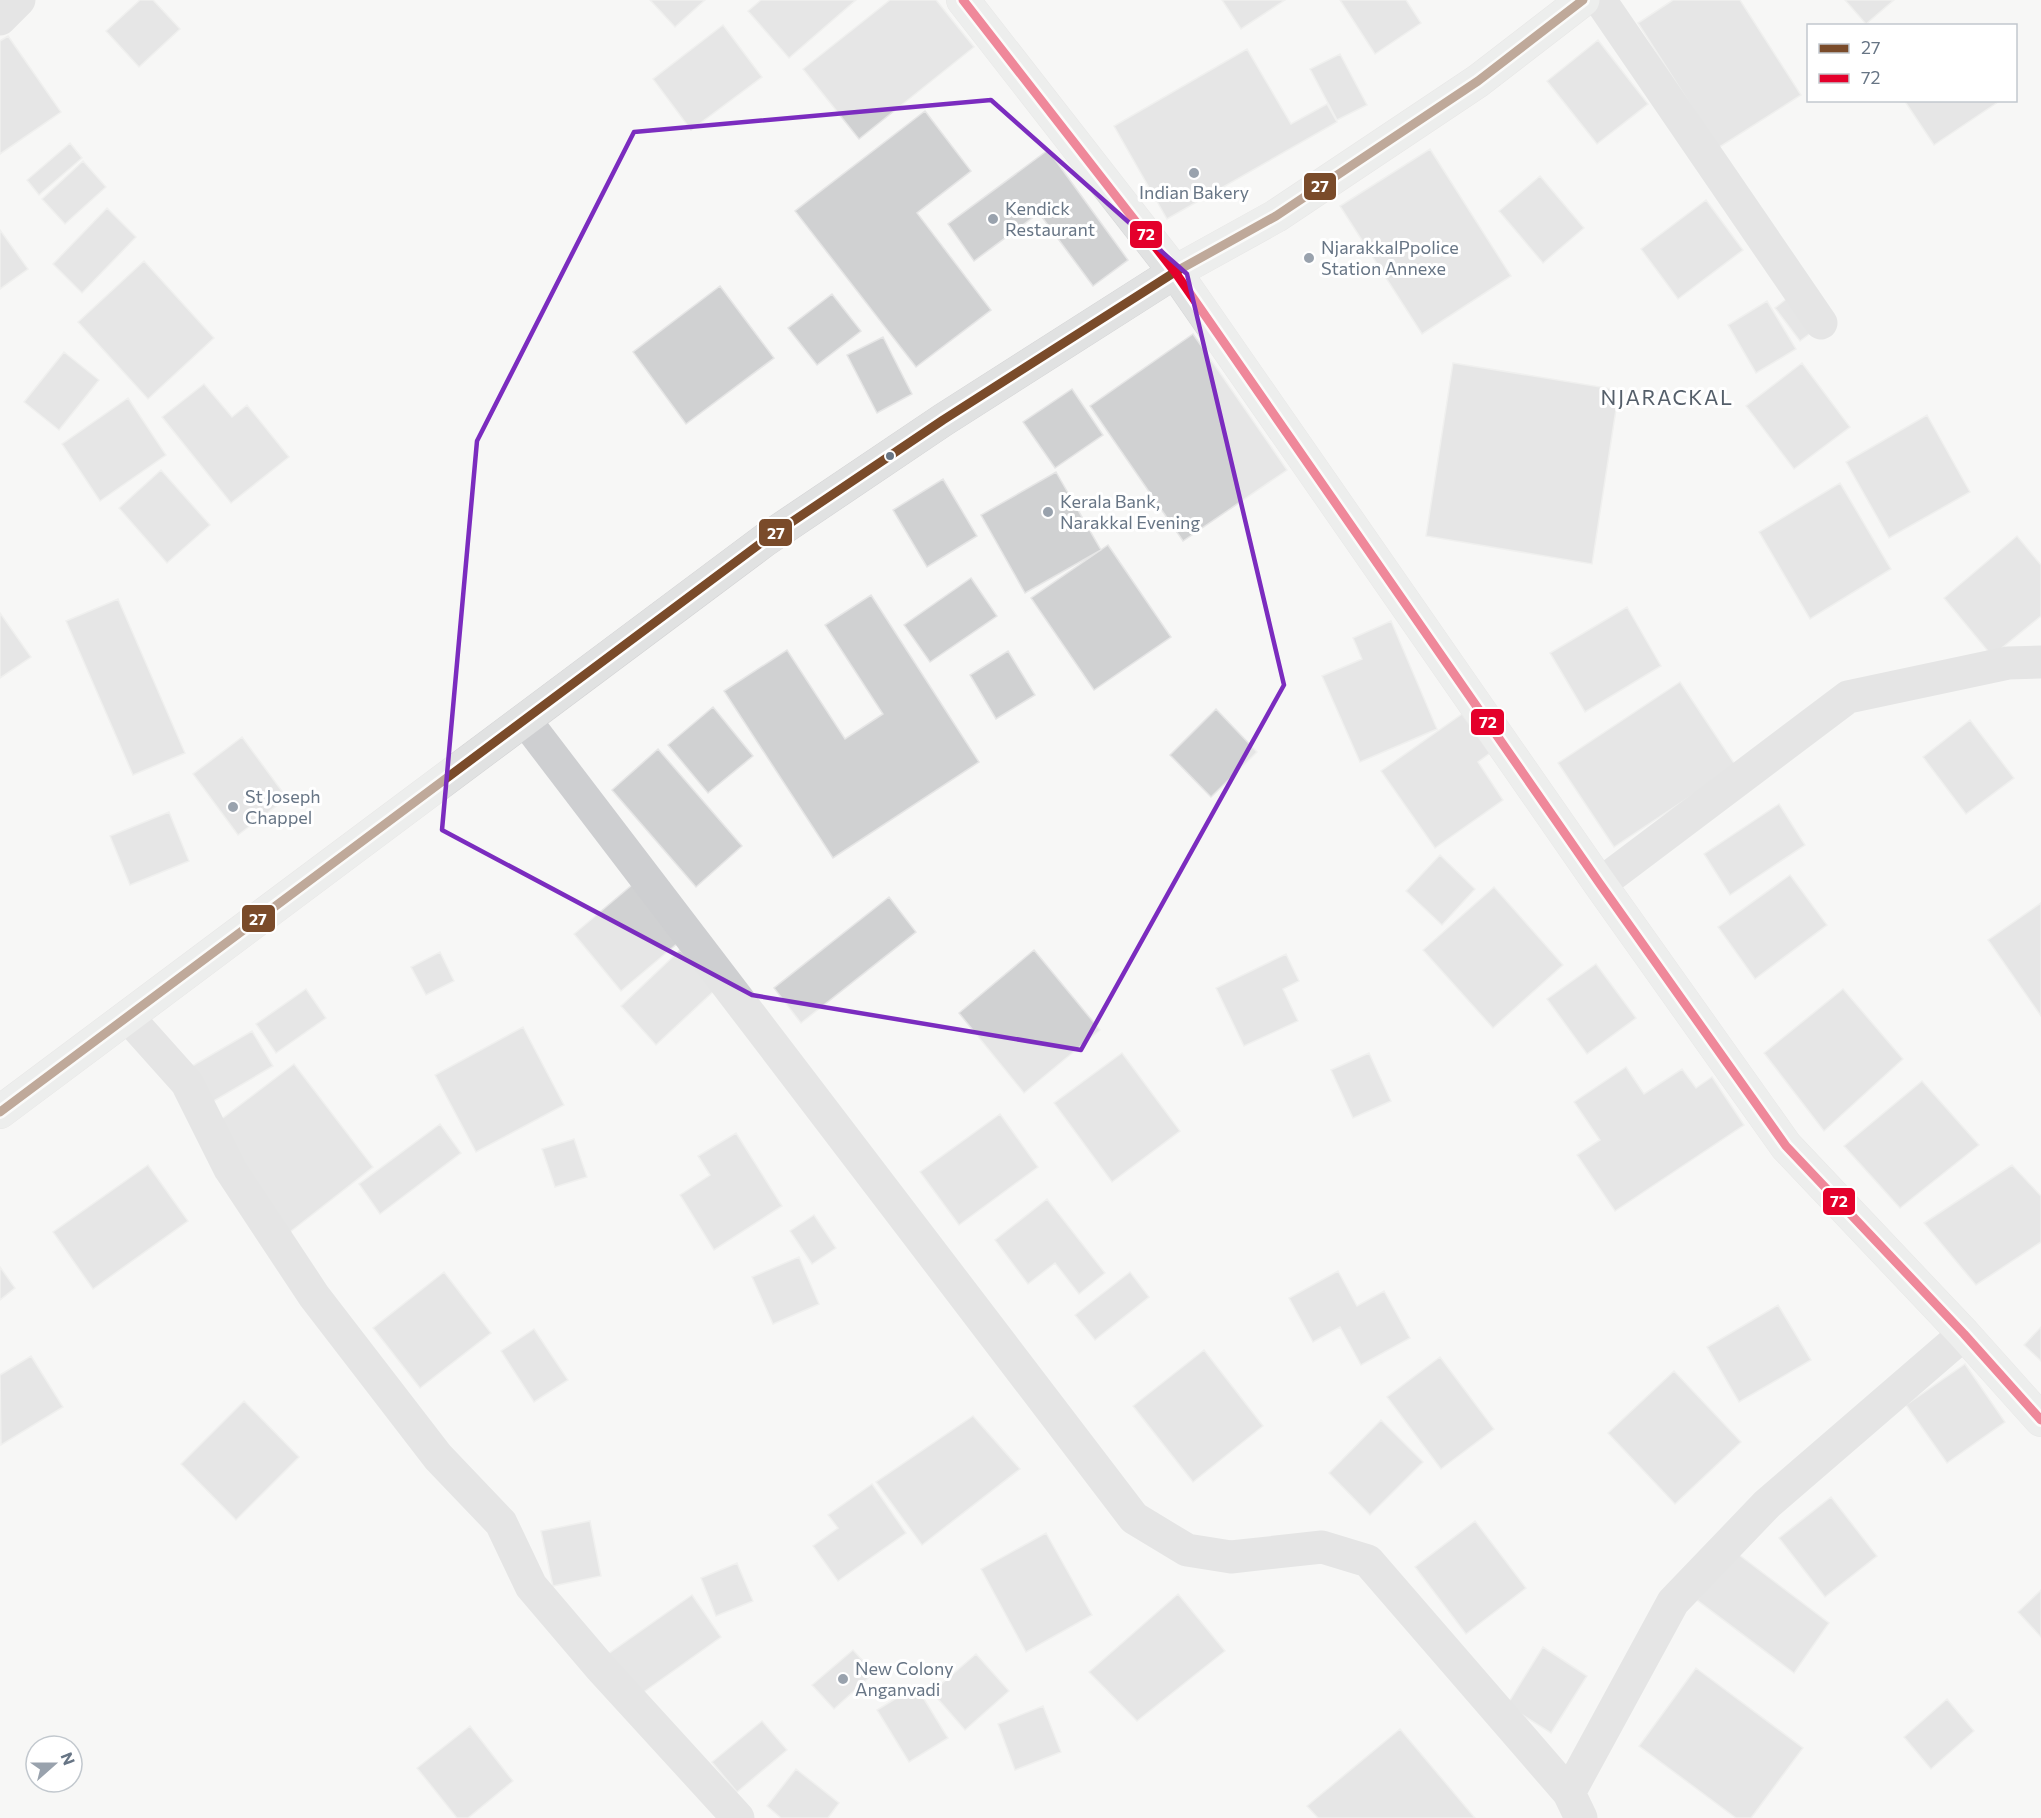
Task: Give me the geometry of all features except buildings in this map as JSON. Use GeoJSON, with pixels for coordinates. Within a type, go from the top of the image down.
{"type":"FeatureCollection","features":[{"type":"Feature","properties":{"kind":"main road"},"geometry":{"type":"LineString","coordinates":[[963,0],[1175,272],[1600,884],[1786,1146],[1964,1334],[2041,1420]]}},
{"type":"Feature","properties":{"kind":"main road"},"geometry":{"type":"LineString","coordinates":[[0,1112],[765,540],[943,420],[1175,272],[1276,216],[1478,81],[1583,0]]}},
{"type":"Feature","properties":{"kind":"street"},"geometry":{"type":"LineString","coordinates":[[0,20],[19,0]]}},
{"type":"Feature","properties":{"kind":"street"},"geometry":{"type":"LineString","coordinates":[[1600,0],[1821,322]]}},
{"type":"Feature","properties":{"kind":"street"},"geometry":{"type":"LineString","coordinates":[[1600,884],[1848,697],[2008,663],[2041,662]]}},
{"type":"Feature","properties":{"kind":"street"},"geometry":{"type":"LineString","coordinates":[[525,720],[1134,1518],[1187,1550],[1231,1557],[1322,1547],[1368,1561],[1575,1805],[1673,1602],[1767,1504],[1964,1334]]}},
{"type":"Feature","properties":{"kind":"street"},"geometry":{"type":"LineString","coordinates":[[128,1017],[187,1083],[230,1168],[314,1296],[438,1457],[501,1523],[531,1586],[600,1667],[738,1818]]}},
{"type":"Feature","properties":{"kind":"highlighted area"},"geometry":{"type":"Polygon","coordinates":[[[991,100],[1187,274],[1284,685],[1081,1050],[752,995],[442,830],[477,441],[634,132],[991,100]]]}},
{"type":"Feature","properties":{"kind":"transit line","name":"72"},"geometry":{"type":"LineString","coordinates":[[963,0],[1175,272],[1600,884],[1786,1146],[1964,1334],[2041,1420]]}},
{"type":"Feature","properties":{"kind":"transit line","name":"27"},"geometry":{"type":"LineString","coordinates":[[0,1112],[765,540],[943,420],[1175,272],[1276,216],[1478,81],[1583,0]]}},
{"type":"Feature","properties":{"kind":"place","name":"Indian Bakery"},"geometry":{"type":"Point","coordinates":[1194,173]}},
{"type":"Feature","properties":{"kind":"place","name":"Kendick Restaurant"},"geometry":{"type":"Point","coordinates":[993,219]}},
{"type":"Feature","properties":{"kind":"place","name":"NjarakkalPpolice Station Annexe"},"geometry":{"type":"Point","coordinates":[1309,258]}},
{"type":"Feature","properties":{"kind":"place","name":"Kerala Bank, Narakkal Evening"},"geometry":{"type":"Point","coordinates":[1048,512]}},
{"type":"Feature","properties":{"kind":"place","name":"St Joseph Chappel"},"geometry":{"type":"Point","coordinates":[233,807]}},
{"type":"Feature","properties":{"kind":"place","name":"New Colony Anganvadi"},"geometry":{"type":"Point","coordinates":[843,1679]}},
{"type":"Feature","properties":{"kind":"district","name":"NJARACKAL"},"geometry":{"type":"Point","coordinates":[1667,398]}}]}
